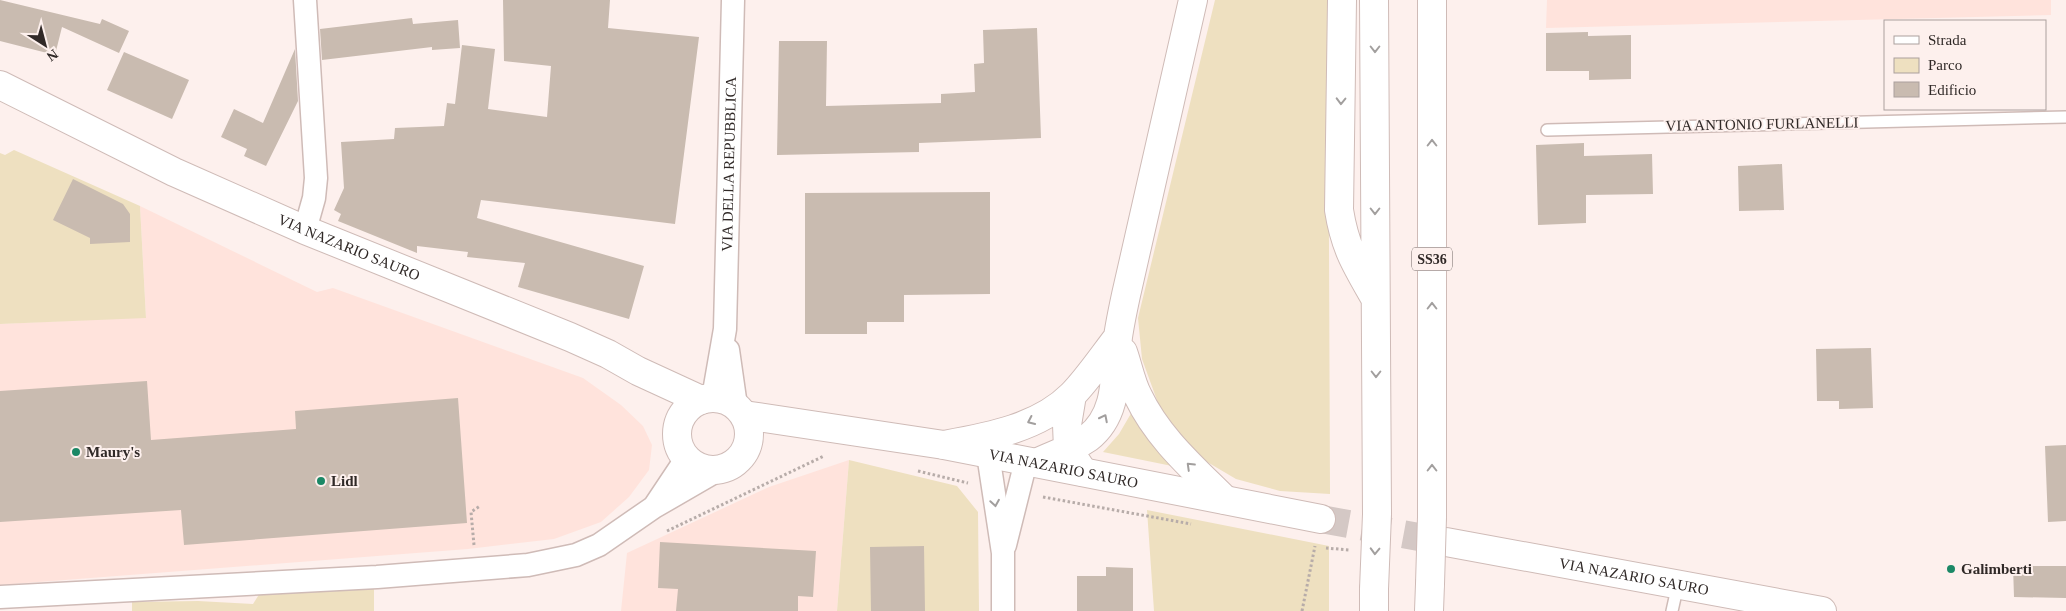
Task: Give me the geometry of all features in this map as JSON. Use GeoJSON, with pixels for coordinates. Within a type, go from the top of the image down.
{"type":"FeatureCollection","features":[{"type":"Feature","properties":{"kind":"main road"},"geometry":{"type":"LineString","coordinates":[[1031,462],[1068,449],[1089,437],[1100,426],[1107,413],[1115,390],[1118,338],[1128,286],[1193,0]]}},
{"type":"Feature","properties":{"kind":"main road"},"geometry":{"type":"LineString","coordinates":[[1342,0],[1339,210],[1343,235],[1351,257],[1376,298]]}},
{"type":"Feature","properties":{"kind":"main road"},"geometry":{"type":"LineString","coordinates":[[1374,0],[1376,298],[1374,600]]}},
{"type":"Feature","properties":{"kind":"main road","name":"SS36"},"geometry":{"type":"LineString","coordinates":[[1429,611],[1432,517],[1432,0]]}},
{"type":"Feature","properties":{"kind":"main road","name":"VIA NAZARIO SAURO"},"geometry":{"type":"LineString","coordinates":[[0,85],[174,172],[305,230],[570,337],[608,354],[638,371],[724,404],[804,424],[944,445],[1321,519]]}},
{"type":"Feature","properties":{"kind":"main road"},"geometry":{"type":"LineString","coordinates":[[944,445],[1014,430],[1038,419],[1072,395],[1118,338]]}},
{"type":"Feature","properties":{"kind":"main road"},"geometry":{"type":"LineString","coordinates":[[1118,338],[1137,395],[1152,422],[1179,455],[1226,500]]}},
{"type":"Feature","properties":{"kind":"main road"},"geometry":{"type":"LineString","coordinates":[[638,371],[677,425]]}},
{"type":"Feature","properties":{"kind":"main road"},"geometry":{"type":"LineString","coordinates":[[1072,395],[1068,420],[1068,449],[1084,472]]}},
{"type":"Feature","properties":{"kind":"main road"},"geometry":{"type":"LineString","coordinates":[[724,404],[748,426],[749,438],[746,450],[739,460],[730,467],[706,470],[695,466],[686,459],[679,449],[676,437],[677,425],[682,414],[690,405],[724,404]]}},
{"type":"Feature","properties":{"kind":"main road"},"geometry":{"type":"LineString","coordinates":[[746,450],[804,424]]}},
{"type":"Feature","properties":{"kind":"main road","name":"VIA NAZARIO SAURO"},"geometry":{"type":"LineString","coordinates":[[1446,542],[1822,611]]}},
{"type":"Feature","properties":{"kind":"street"},"geometry":{"type":"LineString","coordinates":[[305,0],[316,178],[314,198],[305,230]]}},
{"type":"Feature","properties":{"kind":"street","name":"VIA DELLA REPUBBLICA"},"geometry":{"type":"LineString","coordinates":[[724,404],[733,0]]}},
{"type":"Feature","properties":{"kind":"street"},"geometry":{"type":"LineString","coordinates":[[988,454],[1003,553],[1003,611]]}},
{"type":"Feature","properties":{"kind":"street"},"geometry":{"type":"LineString","coordinates":[[654,507],[686,459]]}},
{"type":"Feature","properties":{"kind":"street"},"geometry":{"type":"LineString","coordinates":[[1003,553],[1019,493],[1031,462]]}},
{"type":"Feature","properties":{"kind":"street"},"geometry":{"type":"LineString","coordinates":[[0,597],[476,570],[528,565],[576,555],[599,545],[654,507],[718,470]]}},
{"type":"Feature","properties":{"kind":"lane","name":"VIA ANTONIO FURLANELLI"},"geometry":{"type":"LineString","coordinates":[[1547,130],[2066,117]]}},
{"type":"Feature","properties":{"kind":"lane"},"geometry":{"type":"LineString","coordinates":[[1672,611],[1678,584]]}},
{"type":"Feature","properties":{"kind":"path"},"geometry":{"type":"LineString","coordinates":[[665,532],[814,459],[826,455]]}},
{"type":"Feature","properties":{"kind":"path"},"geometry":{"type":"LineString","coordinates":[[910,469],[993,489]]}},
{"type":"Feature","properties":{"kind":"path"},"geometry":{"type":"LineString","coordinates":[[1019,493],[1200,526]]}},
{"type":"Feature","properties":{"kind":"path"},"geometry":{"type":"LineString","coordinates":[[476,570],[471,512],[480,506]]}},
{"type":"Feature","properties":{"kind":"path"},"geometry":{"type":"LineString","coordinates":[[1302,611],[1321,519]]}},
{"type":"Feature","properties":{"kind":"path"},"geometry":{"type":"LineString","coordinates":[[1306,545],[1354,551]]}},
{"type":"Feature","properties":{"kind":"shaded area"},"geometry":{"type":"Polygon","coordinates":[[[1547,0],[2051,0],[2051,15],[1546,28],[1547,0]]]}},
{"type":"Feature","properties":{"kind":"shaded area"},"geometry":{"type":"Polygon","coordinates":[[[140,206],[317,292],[333,288],[583,378],[621,405],[643,426],[652,445],[649,470],[629,497],[601,522],[554,539],[468,549],[0,585],[0,324],[146,317],[140,206]]]}},
{"type":"Feature","properties":{"kind":"shaded area"},"geometry":{"type":"Polygon","coordinates":[[[849,460],[837,611],[621,611],[627,553],[769,487],[849,460]]]}},
{"type":"Feature","properties":{"kind":"green space"},"geometry":{"type":"Polygon","coordinates":[[[1215,0],[1328,0],[1330,494],[1280,491],[1236,479],[1197,456],[1162,414],[1142,359],[1138,318],[1215,0]]]}},
{"type":"Feature","properties":{"kind":"green space"},"geometry":{"type":"Polygon","coordinates":[[[14,150],[140,206],[146,318],[0,324],[0,153],[5,155],[14,150]]]}},
{"type":"Feature","properties":{"kind":"green space"},"geometry":{"type":"Polygon","coordinates":[[[1133,410],[1154,444],[1172,466],[1103,452],[1119,434],[1133,410]]]}},
{"type":"Feature","properties":{"kind":"green space"},"geometry":{"type":"Polygon","coordinates":[[[849,460],[957,486],[978,512],[979,611],[837,611],[849,460]]]}},
{"type":"Feature","properties":{"kind":"green space"},"geometry":{"type":"Polygon","coordinates":[[[1147,510],[1329,546],[1329,611],[1154,611],[1147,510]]]}},
{"type":"Feature","properties":{"kind":"green space"},"geometry":{"type":"Polygon","coordinates":[[[374,586],[374,611],[132,611],[132,602],[198,601],[253,604],[263,588],[374,586]]]}},
{"type":"Feature","properties":{"kind":"building"},"geometry":{"type":"Polygon","coordinates":[[[0,0],[100,24],[102,19],[129,31],[119,53],[62,27],[55,55],[0,41],[0,0]]]}},
{"type":"Feature","properties":{"kind":"building"},"geometry":{"type":"Polygon","coordinates":[[[503,0],[610,0],[608,28],[699,37],[675,224],[481,200],[477,218],[644,266],[629,319],[518,287],[525,263],[467,257],[468,252],[417,246],[417,253],[338,221],[341,214],[334,210],[344,188],[341,142],[394,139],[395,128],[444,126],[447,103],[455,104],[462,45],[495,49],[488,109],[547,117],[551,66],[504,61],[503,0]]]}},
{"type":"Feature","properties":{"kind":"building"},"geometry":{"type":"Polygon","coordinates":[[[412,18],[413,24],[458,20],[460,48],[432,50],[432,47],[322,60],[320,29],[412,18]]]}},
{"type":"Feature","properties":{"kind":"building"},"geometry":{"type":"Polygon","coordinates":[[[1037,28],[1041,138],[919,143],[919,152],[777,155],[779,41],[827,41],[826,106],[941,103],[941,94],[975,92],[974,64],[984,63],[983,30],[1037,28]]]}},
{"type":"Feature","properties":{"kind":"building"},"geometry":{"type":"Polygon","coordinates":[[[1588,32],[1588,36],[1631,35],[1631,79],[1589,80],[1589,71],[1546,71],[1546,33],[1588,32]]]}},
{"type":"Feature","properties":{"kind":"building"},"geometry":{"type":"Polygon","coordinates":[[[295,49],[298,101],[266,166],[244,156],[247,149],[221,137],[234,109],[263,123],[295,49]]]}},
{"type":"Feature","properties":{"kind":"building"},"geometry":{"type":"Polygon","coordinates":[[[124,52],[189,80],[172,119],[107,90],[124,52]]]}},
{"type":"Feature","properties":{"kind":"building"},"geometry":{"type":"Polygon","coordinates":[[[1584,143],[1584,156],[1652,154],[1653,194],[1586,195],[1586,223],[1538,225],[1536,145],[1584,143]]]}},
{"type":"Feature","properties":{"kind":"building"},"geometry":{"type":"Polygon","coordinates":[[[1782,164],[1784,210],[1739,211],[1738,166],[1782,164]]]}},
{"type":"Feature","properties":{"kind":"building"},"geometry":{"type":"Polygon","coordinates":[[[73,179],[123,204],[130,214],[130,242],[90,244],[90,238],[53,220],[73,179]]]}},
{"type":"Feature","properties":{"kind":"building"},"geometry":{"type":"Polygon","coordinates":[[[990,192],[990,294],[904,295],[904,322],[867,322],[867,334],[805,334],[805,193],[990,192]]]}},
{"type":"Feature","properties":{"kind":"building"},"geometry":{"type":"Polygon","coordinates":[[[1871,348],[1873,408],[1839,409],[1839,401],[1817,401],[1816,349],[1871,348]]]}},
{"type":"Feature","properties":{"kind":"building","name":"Lidl"},"geometry":{"type":"Polygon","coordinates":[[[147,381],[151,440],[296,429],[295,411],[458,398],[467,523],[184,545],[181,510],[0,522],[0,391],[147,381]]]}},
{"type":"Feature","properties":{"kind":"building"},"geometry":{"type":"Polygon","coordinates":[[[2066,445],[2066,521],[2048,522],[2045,446],[2066,445]]]}},
{"type":"Feature","properties":{"kind":"building"},"geometry":{"type":"Polygon","coordinates":[[[660,542],[816,551],[813,597],[798,596],[798,611],[676,611],[678,589],[658,588],[660,542]]]}},
{"type":"Feature","properties":{"kind":"building"},"geometry":{"type":"Polygon","coordinates":[[[924,546],[925,611],[871,611],[870,547],[924,546]]]}},
{"type":"Feature","properties":{"kind":"building"},"geometry":{"type":"Polygon","coordinates":[[[2013,566],[2066,566],[2066,598],[2014,597],[2013,566]]]}},
{"type":"Feature","properties":{"kind":"building"},"geometry":{"type":"Polygon","coordinates":[[[1106,567],[1133,568],[1133,611],[1077,611],[1077,576],[1106,576],[1106,567]]]}},
{"type":"Feature","properties":{"kind":"tunnel"},"geometry":{"type":"LineString","coordinates":[[1321,519],[1446,542]]}},
{"type":"Feature","properties":{"kind":"place","name":"Maury's"},"geometry":{"type":"Point","coordinates":[76,452]}},
{"type":"Feature","properties":{"kind":"place","name":"Lidl"},"geometry":{"type":"Point","coordinates":[321,481]}},
{"type":"Feature","properties":{"kind":"place","name":"Galimberti"},"geometry":{"type":"Point","coordinates":[1951,569]}}]}
